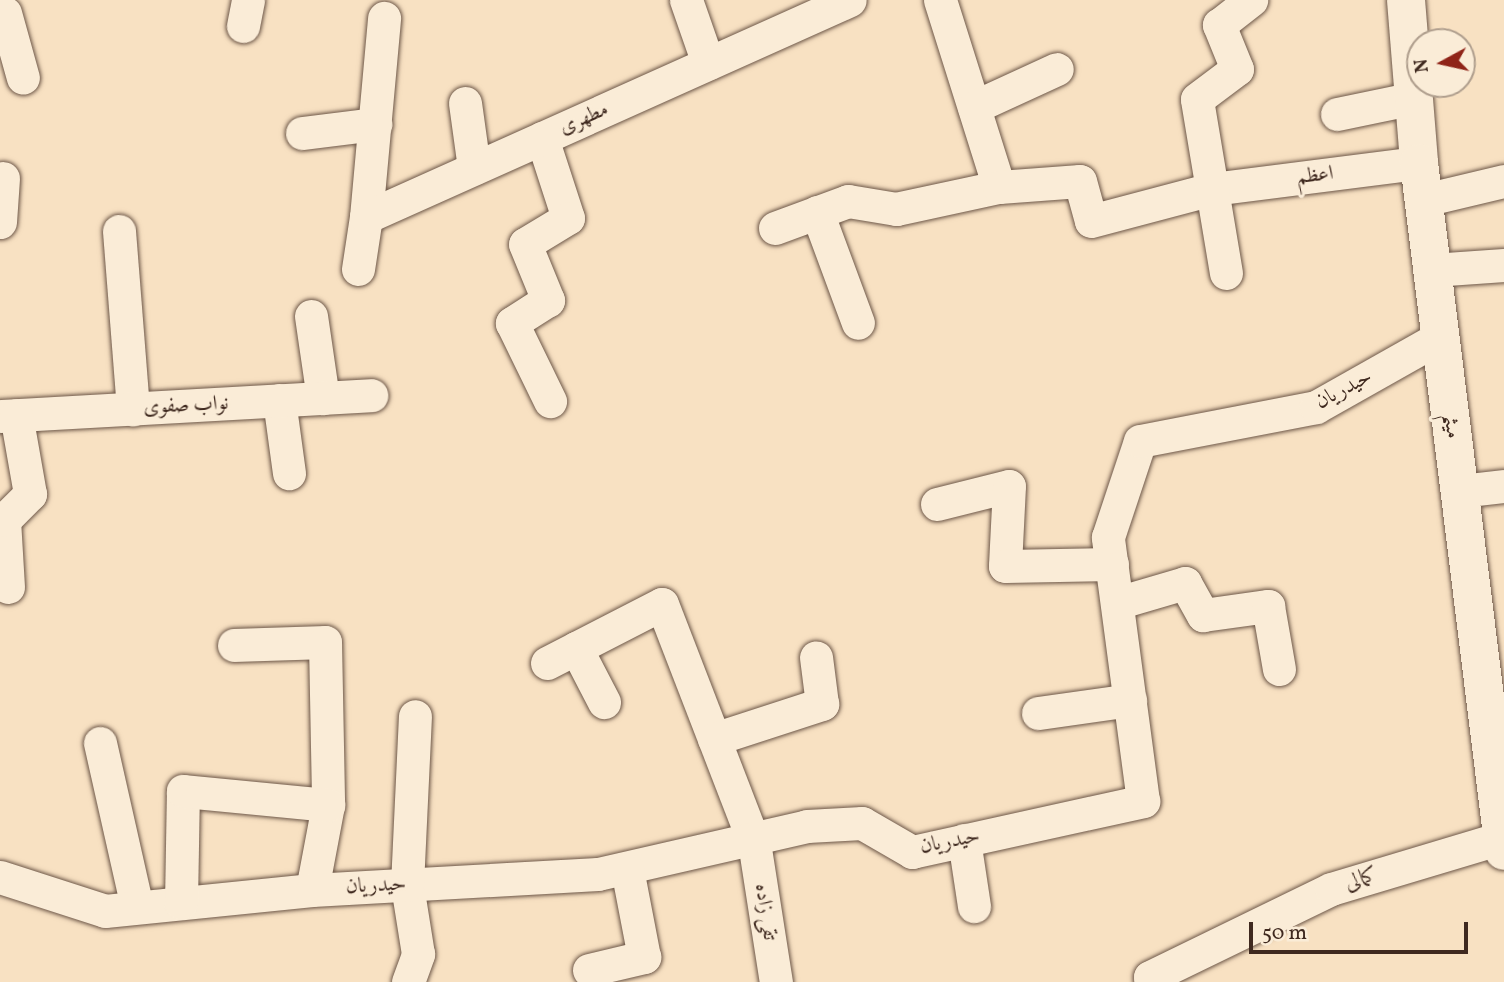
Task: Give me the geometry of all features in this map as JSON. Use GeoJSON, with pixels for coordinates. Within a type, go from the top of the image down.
{"type":"FeatureCollection","features":[{"type":"Feature","properties":{"kind":"main road","name":"میثم"},"geometry":{"type":"LineString","coordinates":[[1406,0],[1408,28]]}},
{"type":"Feature","properties":{"kind":"main road","name":"میثم"},"geometry":{"type":"LineString","coordinates":[[1414,98],[1419,163],[1460,491],[1491,648],[1503,841]]}},
{"type":"Feature","properties":{"kind":"street"},"geometry":{"type":"LineString","coordinates":[[686,0],[708,63]]}},
{"type":"Feature","properties":{"kind":"street","name":"مطهری"},"geometry":{"type":"LineString","coordinates":[[366,217],[850,0]]}},
{"type":"Feature","properties":{"kind":"street"},"geometry":{"type":"LineString","coordinates":[[775,228],[848,201],[896,209],[999,187],[940,0]]}},
{"type":"Feature","properties":{"kind":"street"},"geometry":{"type":"LineString","coordinates":[[1226,273],[1197,99],[1237,69],[1219,25],[1251,0]]}},
{"type":"Feature","properties":{"kind":"street"},"geometry":{"type":"LineString","coordinates":[[11,9],[23,78]]}},
{"type":"Feature","properties":{"kind":"street"},"geometry":{"type":"LineString","coordinates":[[358,269],[366,217],[384,18]]}},
{"type":"Feature","properties":{"kind":"street"},"geometry":{"type":"LineString","coordinates":[[974,107],[1057,69]]}},
{"type":"Feature","properties":{"kind":"street"},"geometry":{"type":"LineString","coordinates":[[1337,114],[1414,98]]}},
{"type":"Feature","properties":{"kind":"street"},"geometry":{"type":"LineString","coordinates":[[466,103],[474,168]]}},
{"type":"Feature","properties":{"kind":"street"},"geometry":{"type":"LineString","coordinates":[[302,133],[375,124]]}},
{"type":"Feature","properties":{"kind":"street"},"geometry":{"type":"LineString","coordinates":[[542,138],[568,218],[525,244],[548,300],[512,323],[550,401]]}},
{"type":"Feature","properties":{"kind":"street","name":"اعظم"},"geometry":{"type":"LineString","coordinates":[[999,187],[1080,181],[1090,221],[1212,188],[1419,163]]}},
{"type":"Feature","properties":{"kind":"street"},"geometry":{"type":"LineString","coordinates":[[0,222],[3,178]]}},
{"type":"Feature","properties":{"kind":"street"},"geometry":{"type":"LineString","coordinates":[[1424,200],[1504,181]]}},
{"type":"Feature","properties":{"kind":"street"},"geometry":{"type":"LineString","coordinates":[[817,212],[858,323]]}},
{"type":"Feature","properties":{"kind":"street"},"geometry":{"type":"LineString","coordinates":[[119,231],[133,409]]}},
{"type":"Feature","properties":{"kind":"street"},"geometry":{"type":"LineString","coordinates":[[1432,270],[1504,265]]}},
{"type":"Feature","properties":{"kind":"street"},"geometry":{"type":"LineString","coordinates":[[311,316],[323,398]]}},
{"type":"Feature","properties":{"kind":"street","name":"حیدریان"},"geometry":{"type":"LineString","coordinates":[[0,877],[104,911],[312,890],[626,869],[754,842],[807,826],[862,823],[912,852],[1143,801],[1108,537],[1140,441],[1316,407],[1440,337]]}},
{"type":"Feature","properties":{"kind":"street","name":"نواب صفوی"},"geometry":{"type":"LineString","coordinates":[[8,416],[371,395]]}},
{"type":"Feature","properties":{"kind":"street"},"geometry":{"type":"LineString","coordinates":[[279,400],[289,473]]}},
{"type":"Feature","properties":{"kind":"street"},"geometry":{"type":"LineString","coordinates":[[8,416],[30,494],[4,520],[8,587]]}},
{"type":"Feature","properties":{"kind":"street"},"geometry":{"type":"LineString","coordinates":[[937,503],[1009,486],[1006,566],[1112,564]]}},
{"type":"Feature","properties":{"kind":"street"},"geometry":{"type":"LineString","coordinates":[[1460,491],[1504,486]]}},
{"type":"Feature","properties":{"kind":"street"},"geometry":{"type":"LineString","coordinates":[[1117,603],[1185,583],[1203,615],[1268,606],[1279,669]]}},
{"type":"Feature","properties":{"kind":"street","name":"تقی زاده"},"geometry":{"type":"LineString","coordinates":[[576,648],[662,604],[754,842],[776,982]]}},
{"type":"Feature","properties":{"kind":"street"},"geometry":{"type":"LineString","coordinates":[[234,645],[325,642],[328,805],[312,890]]}},
{"type":"Feature","properties":{"kind":"street"},"geometry":{"type":"LineString","coordinates":[[547,663],[576,648],[604,702]]}},
{"type":"Feature","properties":{"kind":"street"},"geometry":{"type":"LineString","coordinates":[[714,739],[822,704],[816,657]]}},
{"type":"Feature","properties":{"kind":"street"},"geometry":{"type":"LineString","coordinates":[[1038,713],[1130,700]]}},
{"type":"Feature","properties":{"kind":"street"},"geometry":{"type":"LineString","coordinates":[[408,982],[418,954],[407,885],[415,716]]}},
{"type":"Feature","properties":{"kind":"street"},"geometry":{"type":"LineString","coordinates":[[100,743],[137,907]]}},
{"type":"Feature","properties":{"kind":"street"},"geometry":{"type":"LineString","coordinates":[[181,903],[183,791],[328,805]]}},
{"type":"Feature","properties":{"kind":"street"},"geometry":{"type":"LineString","coordinates":[[964,840],[974,906]]}},
{"type":"Feature","properties":{"kind":"street","name":"کمالی"},"geometry":{"type":"LineString","coordinates":[[1150,979],[1331,889],[1503,841]]}},
{"type":"Feature","properties":{"kind":"street"},"geometry":{"type":"LineString","coordinates":[[589,970],[644,957],[626,869]]}}]}
